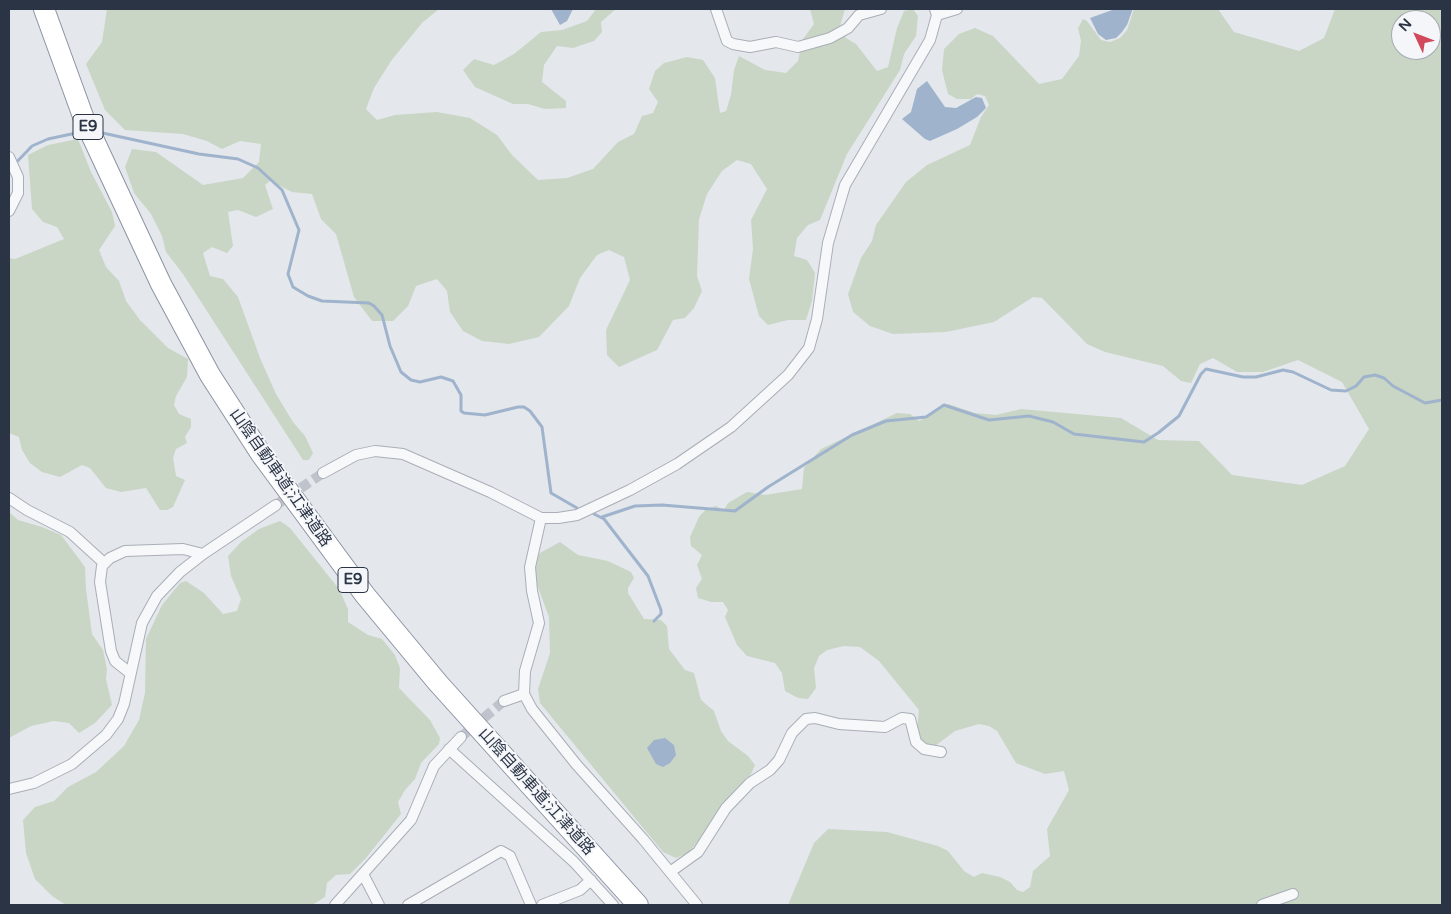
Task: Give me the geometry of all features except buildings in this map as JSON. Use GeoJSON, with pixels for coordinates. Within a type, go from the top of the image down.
{"type":"FeatureCollection","features":[{"type":"Feature","properties":{"kind":"highway","name":"山陰自動車道;江津道路"},"geometry":{"type":"LineString","coordinates":[[44,9],[84,119],[126,213],[161,284],[210,375],[261,454],[365,595],[438,684],[638,905]]}},
{"type":"Feature","properties":{"kind":"street"},"geometry":{"type":"LineString","coordinates":[[716,9],[727,41],[733,44],[750,47],[776,42],[798,47],[830,38],[848,28],[859,15],[881,9]]}},
{"type":"Feature","properties":{"kind":"street"},"geometry":{"type":"LineString","coordinates":[[322,473],[356,455],[375,451],[402,454],[497,495],[541,518],[576,515],[630,490],[677,464],[731,427],[796,366],[809,348],[815,334],[828,243],[845,185],[930,40],[936,12],[957,9]]}},
{"type":"Feature","properties":{"kind":"street"},"geometry":{"type":"LineString","coordinates":[[9,211],[18,193],[18,178],[12,162]]}},
{"type":"Feature","properties":{"kind":"street"},"geometry":{"type":"LineString","coordinates":[[9,498],[26,510],[70,532],[104,563]]}},
{"type":"Feature","properties":{"kind":"street"},"geometry":{"type":"LineString","coordinates":[[9,789],[34,783],[72,764],[106,734],[118,719],[142,623],[149,608],[168,583],[203,554],[276,505]]}},
{"type":"Feature","properties":{"kind":"street"},"geometry":{"type":"LineString","coordinates":[[541,518],[530,567],[532,591],[539,623],[525,671],[524,694],[532,708],[576,764],[697,905]]}},
{"type":"Feature","properties":{"kind":"street"},"geometry":{"type":"LineString","coordinates":[[130,674],[115,661],[111,651],[100,582],[104,563],[125,551],[183,549],[203,554]]}},
{"type":"Feature","properties":{"kind":"street"},"geometry":{"type":"LineString","coordinates":[[504,701],[524,694]]}},
{"type":"Feature","properties":{"kind":"street"},"geometry":{"type":"LineString","coordinates":[[670,872],[698,852],[726,808],[750,783],[770,770],[779,760],[792,733],[806,719],[815,718],[839,724],[885,727],[902,718],[910,719],[916,742],[924,749],[942,752]]}},
{"type":"Feature","properties":{"kind":"street"},"geometry":{"type":"LineString","coordinates":[[335,905],[411,820],[428,775],[461,737]]}},
{"type":"Feature","properties":{"kind":"street"},"geometry":{"type":"LineString","coordinates":[[449,749],[574,862],[613,905]]}},
{"type":"Feature","properties":{"kind":"street"},"geometry":{"type":"LineString","coordinates":[[408,905],[501,851],[510,856],[531,905]]}},
{"type":"Feature","properties":{"kind":"street"},"geometry":{"type":"LineString","coordinates":[[364,874],[379,905]]}},
{"type":"Feature","properties":{"kind":"street"},"geometry":{"type":"LineString","coordinates":[[542,905],[580,890],[591,880]]}},
{"type":"Feature","properties":{"kind":"street"},"geometry":{"type":"LineString","coordinates":[[1262,905],[1293,894]]}},
{"type":"Feature","properties":{"kind":"green space"},"geometry":{"type":"Polygon","coordinates":[[[107,9],[439,9],[422,23],[391,61],[374,88],[366,109],[377,120],[395,115],[437,112],[470,118],[497,135],[512,155],[538,180],[567,178],[593,169],[618,142],[634,134],[642,116],[653,113],[658,102],[649,89],[655,71],[664,63],[687,57],[703,60],[715,78],[720,113],[726,111],[731,95],[734,70],[739,56],[765,70],[786,73],[798,61],[803,39],[814,24],[810,9],[845,9],[840,26],[846,38],[856,44],[877,71],[888,67],[897,28],[904,11],[913,9],[918,16],[916,36],[904,54],[900,70],[847,154],[820,220],[808,225],[797,238],[794,256],[807,260],[815,273],[812,301],[806,320],[788,320],[768,325],[759,316],[749,279],[753,249],[751,220],[767,189],[751,164],[737,160],[722,171],[707,194],[699,219],[697,276],[702,291],[694,308],[685,318],[673,320],[657,350],[619,367],[607,355],[606,330],[630,280],[624,257],[609,250],[597,255],[580,278],[569,306],[539,337],[509,344],[482,341],[463,331],[450,312],[447,291],[437,279],[416,286],[408,306],[393,321],[372,321],[354,297],[336,234],[321,219],[312,194],[292,192],[270,181],[265,185],[273,209],[256,217],[238,210],[228,212],[233,246],[227,253],[212,247],[203,253],[210,276],[223,279],[238,297],[260,358],[276,394],[293,422],[305,436],[313,453],[309,460],[303,460],[183,274],[166,252],[162,236],[151,214],[134,193],[125,167],[132,149],[156,152],[203,185],[243,178],[259,162],[261,144],[240,141],[222,149],[207,141],[183,134],[125,130],[105,110],[86,64],[102,42],[107,9]]]}},
{"type":"Feature","properties":{"kind":"green space"},"geometry":{"type":"Polygon","coordinates":[[[596,9],[616,9],[601,22],[602,32],[594,41],[573,48],[557,46],[544,65],[542,82],[566,101],[566,108],[545,109],[528,104],[513,104],[475,87],[463,70],[474,59],[494,65],[514,54],[541,32],[562,30],[587,21],[596,9]]]}},
{"type":"Feature","properties":{"kind":"green space"},"geometry":{"type":"Polygon","coordinates":[[[1134,9],[1218,9],[1234,32],[1299,51],[1324,38],[1335,9],[1442,9],[1442,905],[788,905],[814,843],[828,829],[887,832],[938,846],[948,851],[964,871],[974,877],[982,873],[1000,877],[1010,882],[1017,890],[1023,892],[1030,887],[1033,871],[1050,856],[1047,829],[1069,790],[1064,771],[1045,774],[1016,763],[997,731],[989,726],[979,724],[955,731],[935,746],[927,745],[919,740],[917,731],[919,710],[879,661],[860,647],[844,646],[827,650],[819,656],[814,668],[816,688],[808,699],[798,698],[785,691],[782,673],[775,663],[747,656],[737,645],[725,617],[728,610],[723,602],[711,602],[698,598],[696,588],[702,579],[697,565],[702,555],[691,546],[690,537],[699,517],[706,509],[716,506],[724,510],[728,503],[747,492],[765,495],[802,489],[804,468],[821,449],[897,413],[910,414],[919,421],[948,404],[975,413],[996,415],[1021,409],[1121,418],[1158,440],[1199,441],[1232,475],[1302,485],[1345,466],[1369,429],[1342,382],[1298,360],[1263,372],[1237,372],[1213,358],[1200,364],[1191,383],[1181,381],[1163,366],[1105,352],[1087,344],[1042,298],[1033,297],[994,322],[946,332],[893,334],[870,326],[853,312],[848,294],[861,258],[872,241],[876,225],[906,182],[927,165],[970,145],[981,117],[989,105],[985,96],[977,94],[971,99],[957,99],[948,94],[942,70],[944,49],[959,34],[975,28],[993,36],[1039,84],[1062,79],[1079,56],[1081,41],[1078,28],[1083,19],[1087,21],[1101,40],[1110,42],[1120,38],[1127,30],[1134,9]]]}},
{"type":"Feature","properties":{"kind":"green space"},"geometry":{"type":"Polygon","coordinates":[[[78,139],[91,172],[112,212],[115,226],[99,250],[106,267],[119,281],[126,301],[140,320],[168,348],[188,359],[187,377],[176,396],[174,405],[179,414],[191,419],[191,427],[185,437],[187,443],[176,449],[173,458],[176,476],[185,480],[173,507],[167,510],[160,510],[146,488],[121,492],[106,488],[90,468],[82,465],[60,477],[42,472],[30,463],[22,450],[19,437],[9,433],[9,258],[15,259],[64,239],[57,227],[43,222],[32,209],[28,155],[48,145],[78,139]]]}},
{"type":"Feature","properties":{"kind":"green space"},"geometry":{"type":"Polygon","coordinates":[[[9,512],[18,520],[61,535],[85,567],[92,634],[103,650],[107,669],[106,679],[112,705],[95,723],[79,733],[69,723],[54,721],[31,726],[9,738],[9,512]]]}},
{"type":"Feature","properties":{"kind":"green space"},"geometry":{"type":"Polygon","coordinates":[[[280,521],[290,528],[339,589],[348,609],[348,622],[368,635],[382,639],[395,655],[400,668],[399,688],[430,720],[440,738],[439,744],[421,763],[415,779],[405,790],[398,802],[401,814],[366,858],[350,874],[336,875],[327,883],[325,897],[312,905],[66,905],[52,896],[35,879],[26,853],[23,820],[35,807],[54,801],[68,787],[96,772],[124,746],[139,720],[145,693],[146,639],[162,605],[180,583],[186,581],[204,593],[223,614],[237,611],[241,599],[231,576],[228,556],[241,542],[259,529],[280,521]]]}},
{"type":"Feature","properties":{"kind":"green space"},"geometry":{"type":"Polygon","coordinates":[[[560,542],[578,555],[608,561],[631,572],[634,578],[628,588],[628,593],[644,619],[661,620],[667,626],[669,649],[685,670],[694,673],[701,700],[714,711],[721,731],[728,741],[748,756],[755,765],[750,776],[709,829],[688,853],[676,858],[663,852],[540,703],[538,689],[550,653],[549,617],[536,582],[536,560],[540,553],[560,542]]]}},
{"type":"Feature","properties":{"kind":"water"},"geometry":{"type":"Polygon","coordinates":[[[551,9],[573,9],[567,21],[560,25],[551,9]]]}},
{"type":"Feature","properties":{"kind":"water"},"geometry":{"type":"Polygon","coordinates":[[[1115,9],[1132,9],[1132,11],[1127,25],[1122,32],[1116,38],[1106,40],[1098,34],[1090,18],[1115,9]]]}},
{"type":"Feature","properties":{"kind":"water"},"geometry":{"type":"Polygon","coordinates":[[[927,81],[945,107],[956,108],[976,97],[982,98],[986,108],[977,117],[957,129],[930,141],[925,139],[902,119],[911,112],[917,89],[927,81]]]}},
{"type":"Feature","properties":{"kind":"water"},"geometry":{"type":"Polygon","coordinates":[[[665,738],[674,745],[676,755],[670,763],[663,767],[656,764],[647,748],[654,740],[665,738]]]}},
{"type":"Feature","properties":{"kind":"waterway"},"geometry":{"type":"LineString","coordinates":[[9,170],[32,146],[48,139],[81,132]]}},
{"type":"Feature","properties":{"kind":"waterway"},"geometry":{"type":"LineString","coordinates":[[98,132],[199,154],[238,159],[258,168],[282,190],[299,230],[288,274],[293,287],[308,296],[322,301],[369,303],[374,306],[382,315],[390,346],[401,372],[411,380],[420,382],[441,377],[453,381],[461,395],[461,411],[464,413],[485,415],[518,407],[524,407],[530,411],[542,427],[551,493],[577,508]]}},
{"type":"Feature","properties":{"kind":"waterway"},"geometry":{"type":"LineString","coordinates":[[602,517],[635,506],[662,505],[735,511],[768,487],[852,435],[886,421],[926,417],[944,405],[989,420],[1029,416],[1053,422],[1074,434],[1144,442],[1179,416],[1201,374],[1206,369],[1243,377],[1256,377],[1283,370],[1293,372],[1331,390],[1346,391],[1356,386],[1364,377],[1375,375],[1384,378],[1393,386],[1425,403],[1442,400]]}},
{"type":"Feature","properties":{"kind":"waterway"},"geometry":{"type":"LineString","coordinates":[[594,514],[604,519],[648,576],[661,610],[661,614],[654,621]]}},
{"type":"Feature","properties":{"kind":"tunnel"},"geometry":{"type":"LineString","coordinates":[[276,505],[323,473]]}},
{"type":"Feature","properties":{"kind":"tunnel"},"geometry":{"type":"LineString","coordinates":[[461,737],[504,701]]}}]}
